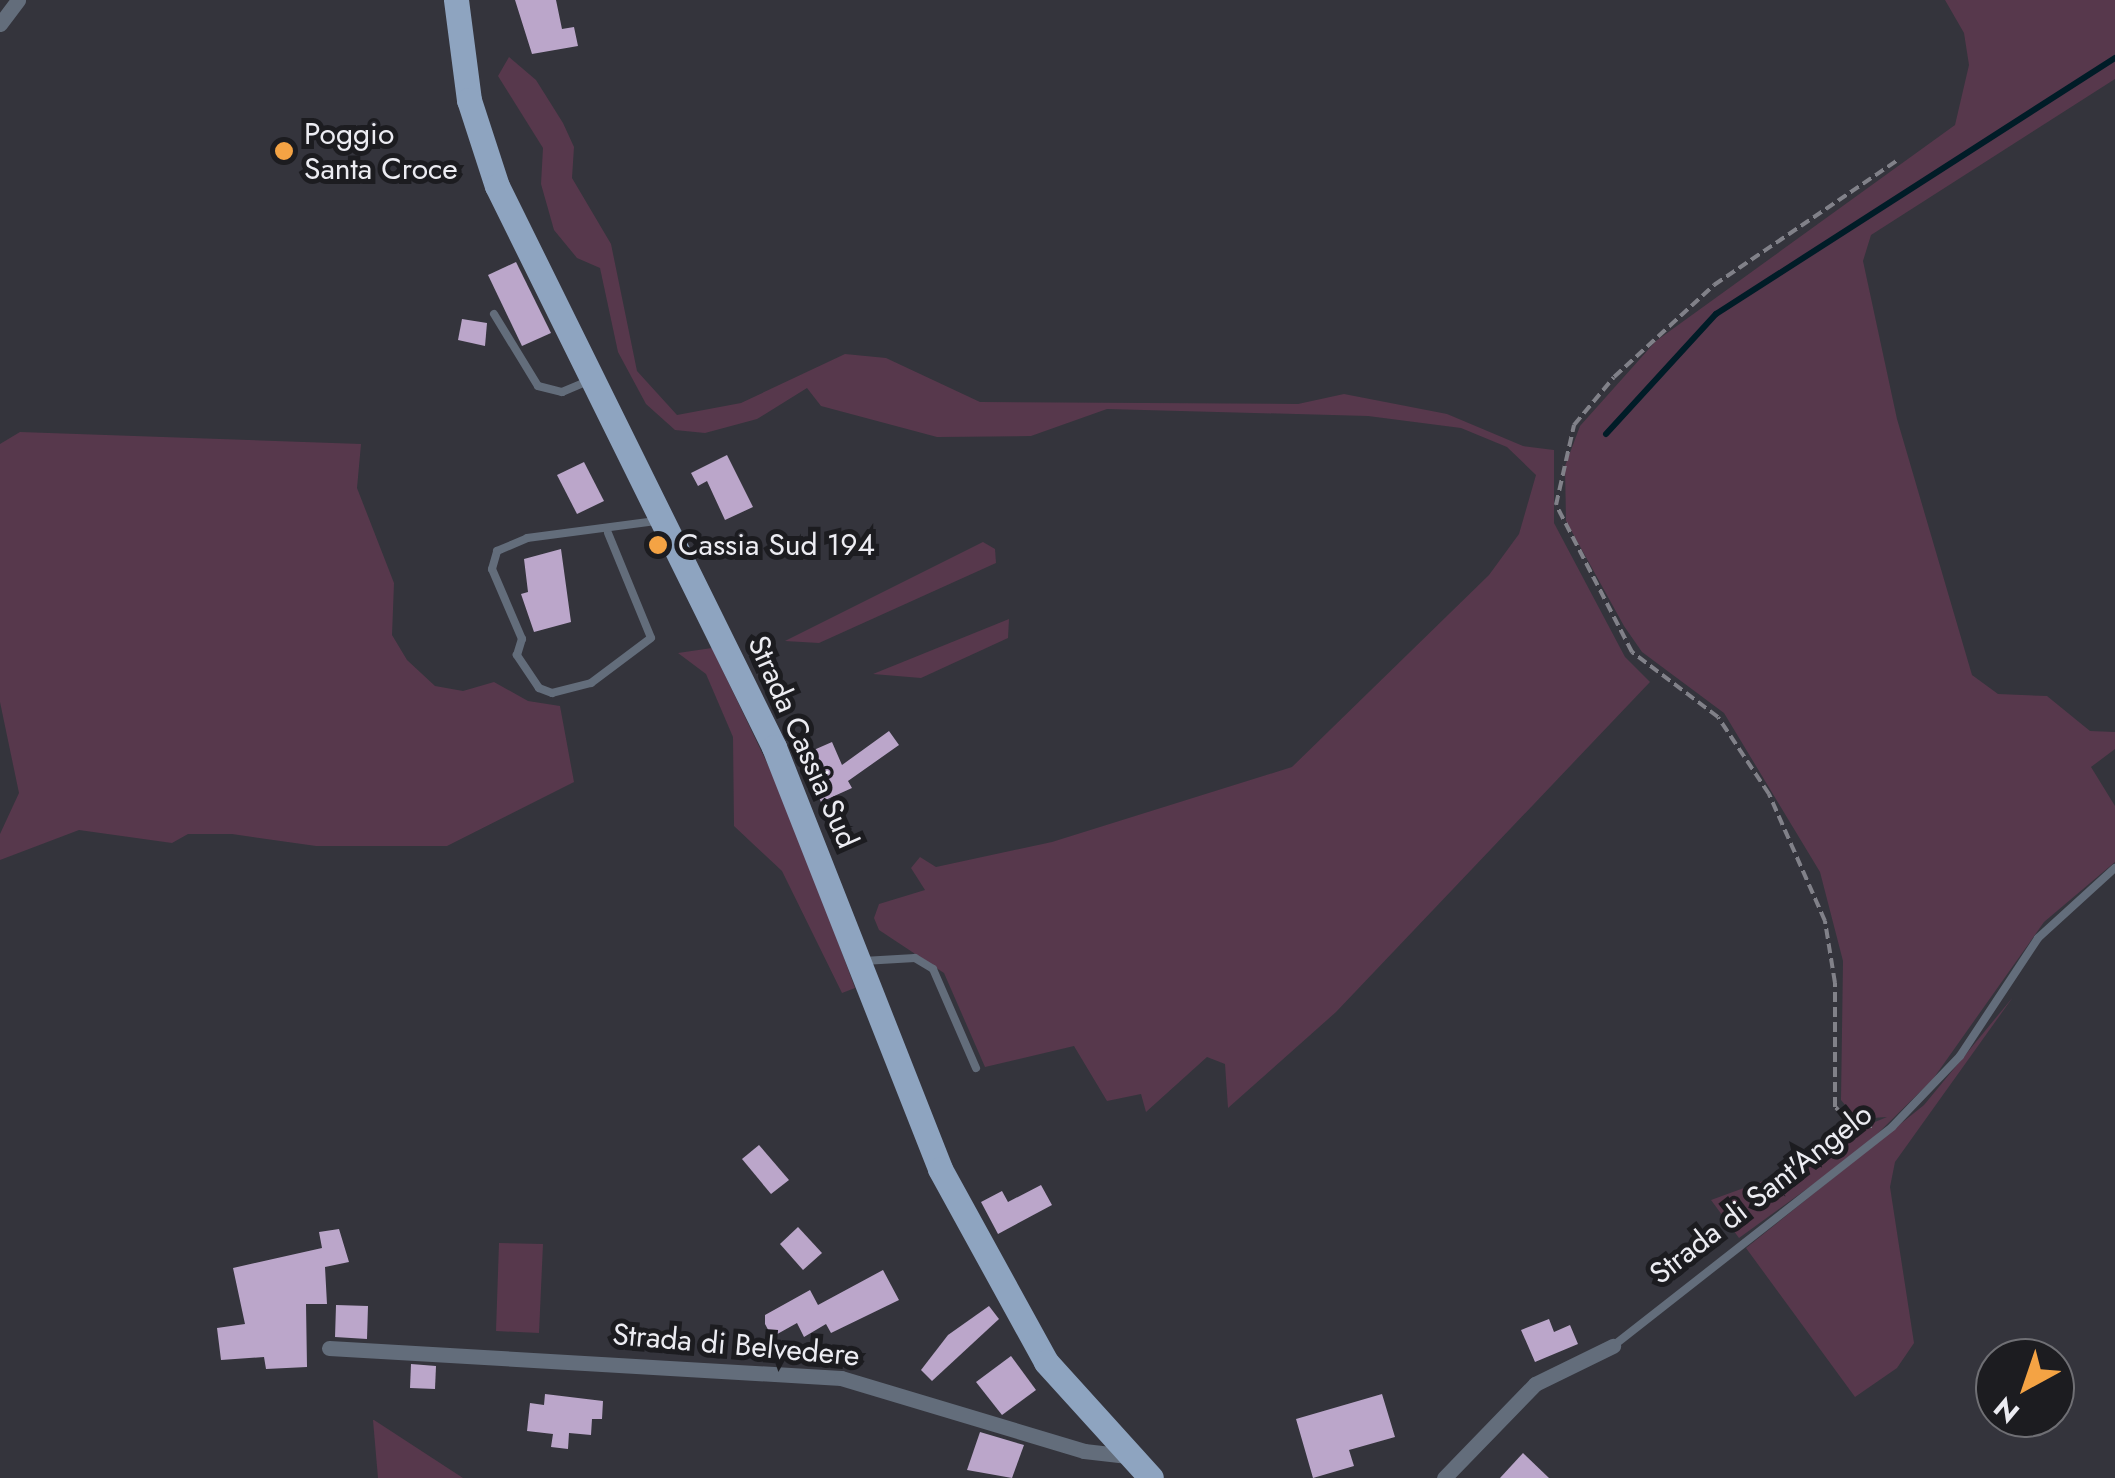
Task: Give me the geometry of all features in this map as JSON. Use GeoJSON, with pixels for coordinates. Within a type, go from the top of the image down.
{"type":"FeatureCollection","features":[{"type":"Feature","properties":{"kind":"main road","name":"Strada Cassia Sud"},"geometry":{"type":"LineString","coordinates":[[456,0],[463,75],[484,153],[774,748],[940,1169],[1000,1288],[1061,1382],[1151,1478]]}},
{"type":"Feature","properties":{"kind":"street"},"geometry":{"type":"LineString","coordinates":[[0,24],[18,0]]}},
{"type":"Feature","properties":{"kind":"street","name":"Strada di Sant'Angelo"},"geometry":{"type":"LineString","coordinates":[[1444,1478],[1535,1384],[1614,1346]]}},
{"type":"Feature","properties":{"kind":"street","name":"Strada di Belvedere"},"geometry":{"type":"LineString","coordinates":[[329,1348],[831,1376],[930,1398],[1084,1450],[1128,1456]]}},
{"type":"Feature","properties":{"kind":"lane"},"geometry":{"type":"LineString","coordinates":[[494,314],[538,386],[562,392],[592,379]]}},
{"type":"Feature","properties":{"kind":"lane"},"geometry":{"type":"LineString","coordinates":[[608,533],[651,638],[591,683],[552,693],[539,688],[517,655],[522,638],[492,561],[506,544],[526,538],[608,533],[662,520]]}},
{"type":"Feature","properties":{"kind":"lane","name":"Strada di Sant'Angelo"},"geometry":{"type":"LineString","coordinates":[[1614,1346],[1892,1126],[1960,1056],[2038,938],[2115,868]]}},
{"type":"Feature","properties":{"kind":"lane"},"geometry":{"type":"LineString","coordinates":[[859,962],[915,958],[933,968],[976,1068]]}},
{"type":"Feature","properties":{"kind":"path"},"geometry":{"type":"LineString","coordinates":[[1892,1126],[1853,1126],[1835,1107],[1834,983],[1825,921],[1769,794],[1718,718],[1632,652],[1556,506],[1574,426],[1666,325],[1898,160]]}},
{"type":"Feature","properties":{"kind":"shaded area"},"geometry":{"type":"Polygon","coordinates":[[[1945,0],[2115,0],[2115,79],[1871,235],[1863,261],[1897,419],[1972,675],[1998,694],[2047,696],[2090,731],[2115,732],[2115,749],[2091,767],[2115,806],[2115,862],[2044,922],[1933,1079],[1862,1149],[1739,1238],[1711,1200],[1807,1165],[1841,1136],[1887,1117],[1857,1119],[1841,1100],[1843,961],[1820,872],[1724,713],[1642,652],[1624,626],[1566,521],[1565,466],[1580,426],[1656,341],[1955,125],[1969,65],[1964,33],[1945,0]]]}},
{"type":"Feature","properties":{"kind":"shaded area"},"geometry":{"type":"Polygon","coordinates":[[[509,57],[536,80],[563,123],[574,147],[572,178],[611,244],[637,371],[677,415],[741,403],[845,354],[886,358],[980,402],[1298,404],[1344,394],[1447,414],[1523,446],[1554,450],[1554,523],[1625,657],[1650,682],[1336,1012],[1228,1108],[1225,1064],[1207,1057],[1146,1112],[1141,1094],[1107,1101],[1074,1046],[985,1067],[944,973],[879,930],[874,918],[879,904],[925,890],[911,868],[920,857],[936,867],[1052,842],[1292,767],[1489,575],[1519,534],[1536,475],[1507,447],[1461,428],[1368,416],[1107,409],[1031,436],[937,437],[821,406],[807,388],[757,419],[705,433],[675,430],[646,404],[618,352],[600,268],[577,258],[554,230],[541,184],[543,148],[498,76],[509,57]]]}},
{"type":"Feature","properties":{"kind":"shaded area"},"geometry":{"type":"Polygon","coordinates":[[[20,432],[361,444],[357,488],[394,583],[392,635],[407,660],[435,686],[463,691],[494,682],[528,701],[560,706],[574,782],[447,846],[316,846],[232,834],[188,834],[172,843],[79,830],[0,860],[0,834],[19,793],[0,702],[0,444],[20,432]]]}},
{"type":"Feature","properties":{"kind":"shaded area"},"geometry":{"type":"Polygon","coordinates":[[[983,542],[995,549],[996,563],[819,643],[785,641],[983,542]]]}},
{"type":"Feature","properties":{"kind":"shaded area"},"geometry":{"type":"Polygon","coordinates":[[[1009,619],[1008,638],[921,678],[873,674],[1009,619]]]}},
{"type":"Feature","properties":{"kind":"shaded area"},"geometry":{"type":"Polygon","coordinates":[[[712,648],[789,809],[855,988],[842,993],[782,871],[734,826],[733,737],[706,674],[678,653],[712,648]]]}},
{"type":"Feature","properties":{"kind":"shaded area"},"geometry":{"type":"Polygon","coordinates":[[[2013,997],[1895,1162],[1890,1187],[1914,1343],[1897,1368],[1855,1397],[1746,1248],[1924,1105],[2013,997]]]}},
{"type":"Feature","properties":{"kind":"shaded area"},"geometry":{"type":"Polygon","coordinates":[[[499,1243],[543,1244],[539,1333],[496,1331],[499,1243]]]}},
{"type":"Feature","properties":{"kind":"shaded area"},"geometry":{"type":"Polygon","coordinates":[[[374,1420],[463,1478],[378,1478],[374,1420]]]}},
{"type":"Feature","properties":{"kind":"building"},"geometry":{"type":"Polygon","coordinates":[[[515,0],[556,0],[562,29],[574,27],[578,46],[532,54],[515,0]]]}},
{"type":"Feature","properties":{"kind":"building"},"geometry":{"type":"Polygon","coordinates":[[[516,262],[551,333],[522,346],[488,275],[516,262]]]}},
{"type":"Feature","properties":{"kind":"building"},"geometry":{"type":"Polygon","coordinates":[[[462,319],[487,323],[485,346],[458,340],[462,319]]]}},
{"type":"Feature","properties":{"kind":"building"},"geometry":{"type":"Polygon","coordinates":[[[727,455],[753,507],[725,520],[707,481],[698,486],[691,473],[727,455]]]}},
{"type":"Feature","properties":{"kind":"building"},"geometry":{"type":"Polygon","coordinates":[[[584,462],[604,501],[577,514],[557,475],[584,462]]]}},
{"type":"Feature","properties":{"kind":"building"},"geometry":{"type":"Polygon","coordinates":[[[561,549],[571,622],[534,632],[521,594],[528,592],[524,559],[561,549]]]}},
{"type":"Feature","properties":{"kind":"building"},"geometry":{"type":"Polygon","coordinates":[[[889,731],[899,745],[848,781],[852,788],[821,802],[800,756],[832,742],[842,765],[889,731]]]}},
{"type":"Feature","properties":{"kind":"building"},"geometry":{"type":"Polygon","coordinates":[[[759,1145],[789,1180],[771,1194],[742,1159],[759,1145]]]}},
{"type":"Feature","properties":{"kind":"building"},"geometry":{"type":"Polygon","coordinates":[[[1041,1185],[1052,1205],[998,1234],[981,1202],[1002,1191],[1008,1202],[1041,1185]]]}},
{"type":"Feature","properties":{"kind":"building"},"geometry":{"type":"Polygon","coordinates":[[[798,1227],[822,1253],[803,1270],[780,1244],[798,1227]]]}},
{"type":"Feature","properties":{"kind":"building"},"geometry":{"type":"Polygon","coordinates":[[[339,1229],[349,1262],[325,1267],[327,1304],[306,1304],[307,1367],[266,1369],[264,1357],[221,1360],[217,1328],[245,1324],[233,1268],[322,1248],[319,1232],[339,1229]]]}},
{"type":"Feature","properties":{"kind":"building"},"geometry":{"type":"Polygon","coordinates":[[[883,1270],[899,1300],[831,1333],[826,1324],[804,1337],[797,1323],[772,1337],[765,1324],[765,1315],[810,1290],[818,1305],[883,1270]]]}},
{"type":"Feature","properties":{"kind":"building"},"geometry":{"type":"Polygon","coordinates":[[[336,1305],[368,1306],[367,1339],[335,1337],[336,1305]]]}},
{"type":"Feature","properties":{"kind":"building"},"geometry":{"type":"Polygon","coordinates":[[[989,1306],[999,1319],[932,1381],[921,1370],[948,1335],[989,1306]]]}},
{"type":"Feature","properties":{"kind":"building"},"geometry":{"type":"Polygon","coordinates":[[[1549,1319],[1554,1332],[1570,1325],[1578,1344],[1535,1362],[1521,1330],[1549,1319]]]}},
{"type":"Feature","properties":{"kind":"building"},"geometry":{"type":"Polygon","coordinates":[[[1011,1356],[1036,1390],[1002,1415],[976,1382],[1011,1356]]]}},
{"type":"Feature","properties":{"kind":"building"},"geometry":{"type":"Polygon","coordinates":[[[411,1364],[436,1366],[435,1389],[410,1388],[411,1364]]]}},
{"type":"Feature","properties":{"kind":"building"},"geometry":{"type":"Polygon","coordinates":[[[545,1394],[603,1401],[602,1419],[592,1419],[591,1435],[569,1433],[568,1449],[551,1447],[553,1434],[527,1431],[530,1403],[544,1405],[545,1394]]]}},
{"type":"Feature","properties":{"kind":"building"},"geometry":{"type":"Polygon","coordinates":[[[1382,1394],[1395,1437],[1349,1450],[1354,1466],[1313,1478],[1296,1419],[1382,1394]]]}},
{"type":"Feature","properties":{"kind":"building"},"geometry":{"type":"Polygon","coordinates":[[[980,1432],[1024,1445],[1012,1478],[967,1470],[980,1432]]]}},
{"type":"Feature","properties":{"kind":"building"},"geometry":{"type":"Polygon","coordinates":[[[1523,1453],[1549,1478],[1500,1478],[1523,1453]]]}},
{"type":"Feature","properties":{"kind":"waterway"},"geometry":{"type":"LineString","coordinates":[[1606,434],[1716,314],[2115,58]]}},
{"type":"Feature","properties":{"kind":"place","name":"Poggio Santa Croce"},"geometry":{"type":"Point","coordinates":[284,151]}},
{"type":"Feature","properties":{"kind":"place","name":"Cassia Sud 194"},"geometry":{"type":"Point","coordinates":[658,545]}}]}
